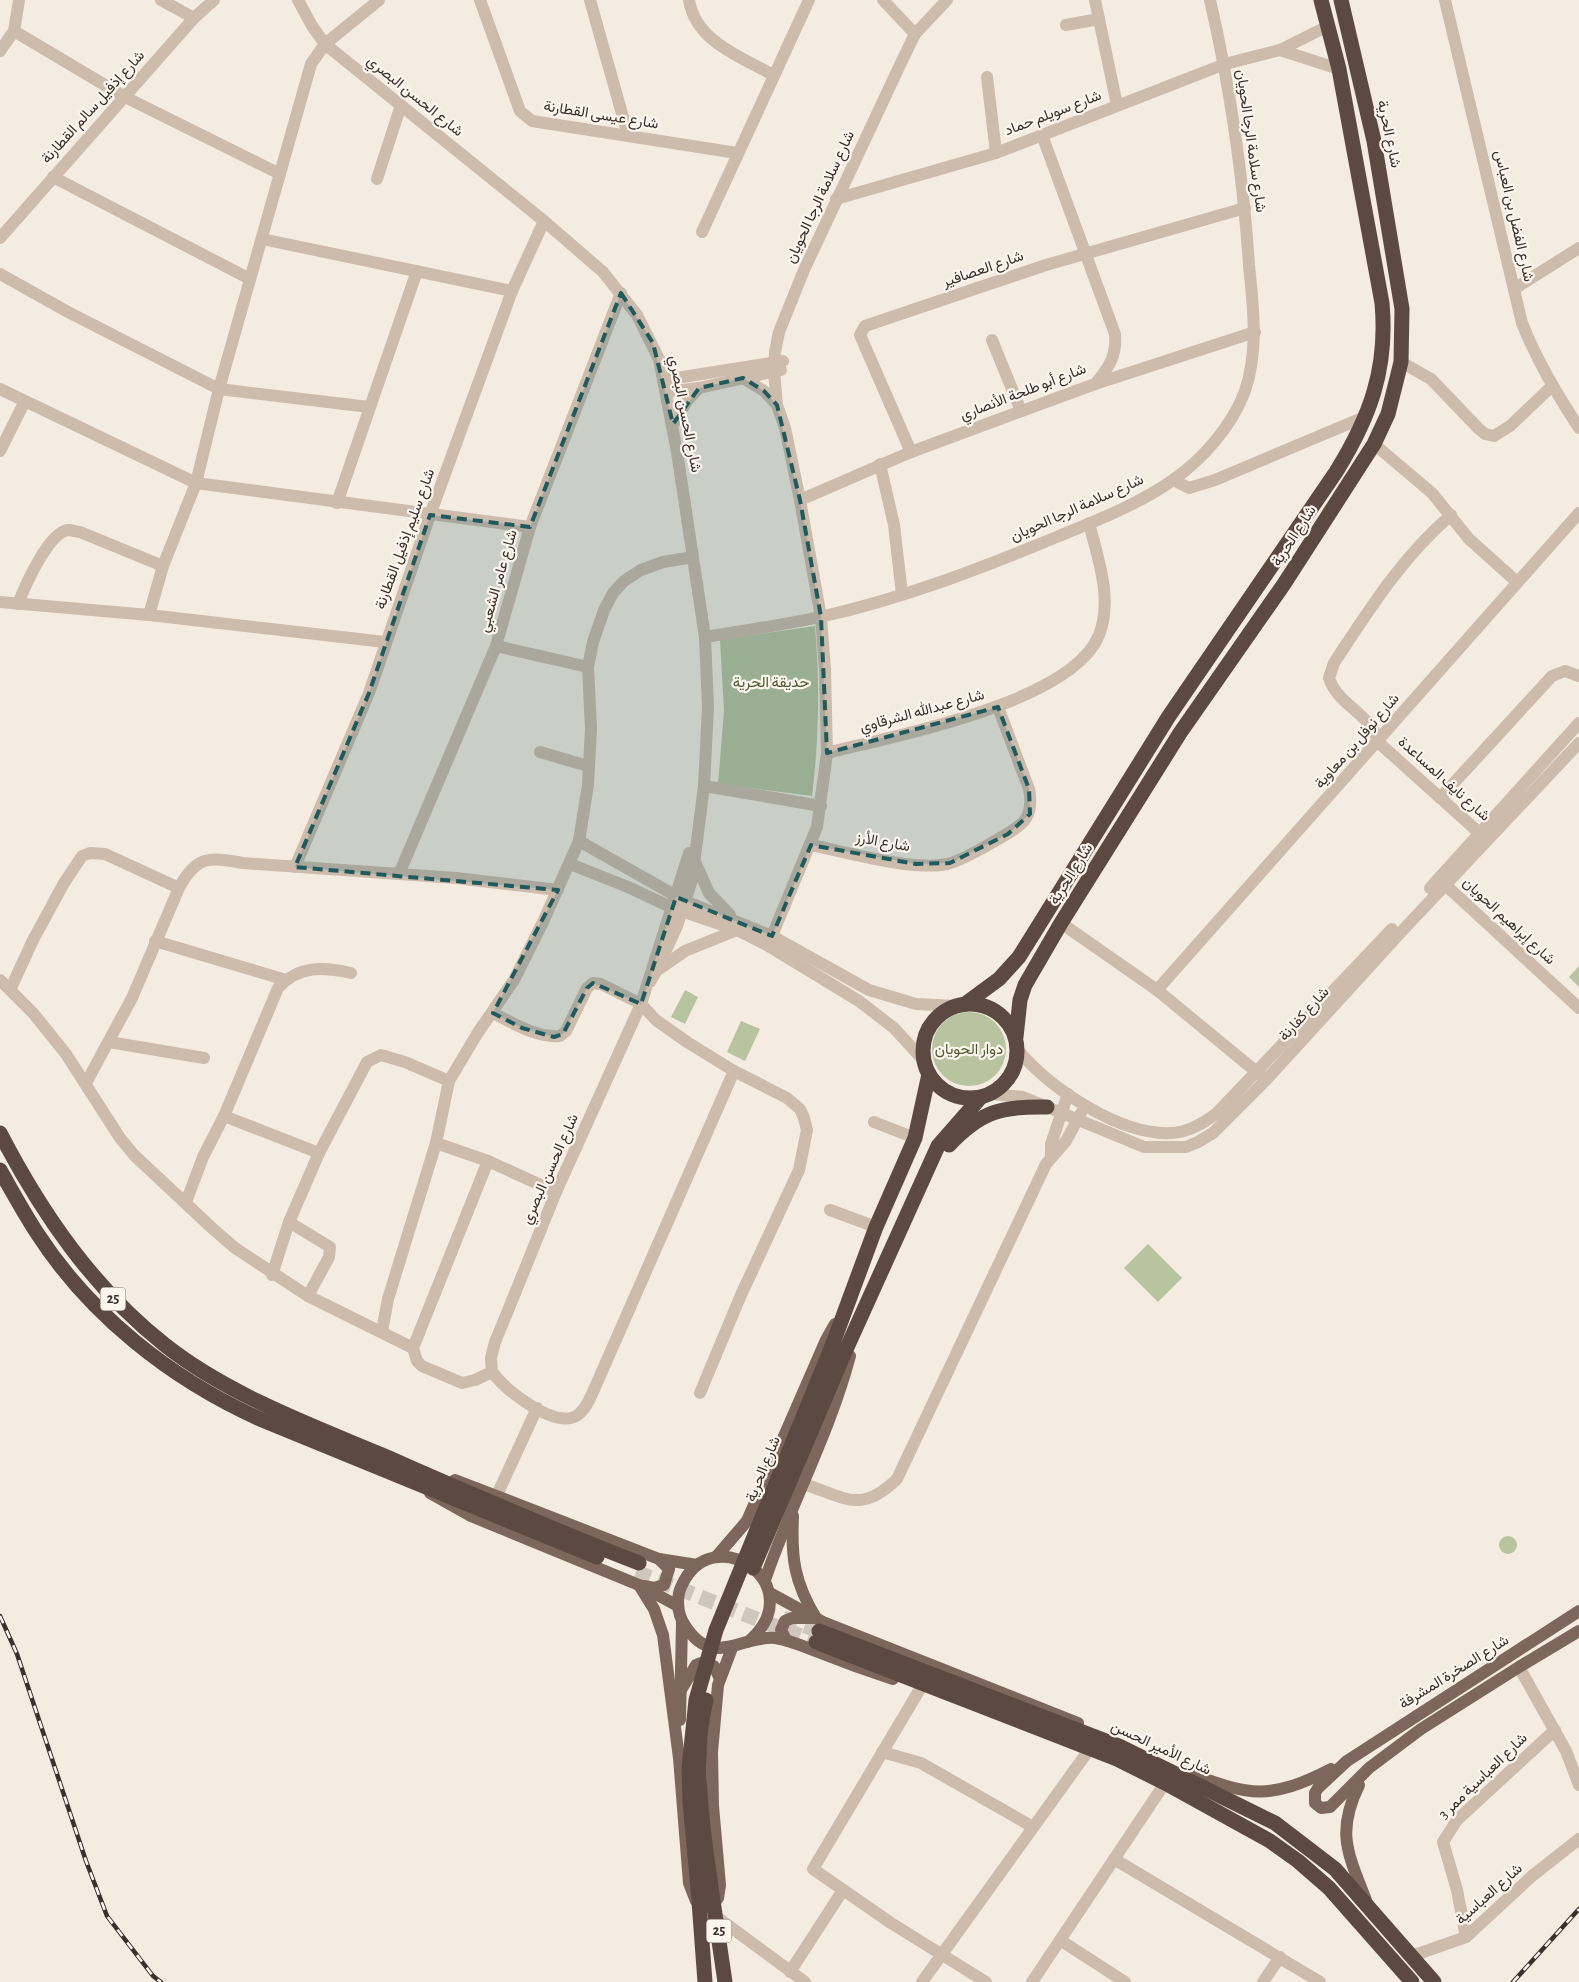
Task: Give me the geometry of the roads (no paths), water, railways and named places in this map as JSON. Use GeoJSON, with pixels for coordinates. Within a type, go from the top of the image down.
{"type":"FeatureCollection","features":[{"type":"Feature","properties":{"kind":"highway","name":"شارع الحرية"},"geometry":{"type":"LineString","coordinates":[[961,1005],[999,978],[1019,957],[1169,716],[1336,472],[1355,442],[1367,416],[1381,366],[1384,325],[1377,269],[1339,69],[1322,0]]}},
{"type":"Feature","properties":{"kind":"highway","name":"شارع الحرية"},"geometry":{"type":"LineString","coordinates":[[1017,1043],[1020,1000],[1025,985],[1061,923],[1180,733],[1284,584],[1374,444],[1388,414],[1401,362],[1400,292],[1374,141],[1341,0]]}},
{"type":"Feature","properties":{"kind":"highway"},"geometry":{"type":"LineString","coordinates":[[978,1004],[996,1011],[1010,1025],[1017,1043],[1016,1063],[1011,1076],[1002,1086],[986,1096],[956,1096],[941,1088],[926,1068],[924,1043],[927,1032],[942,1014],[961,1005],[978,1004]]}},
{"type":"Feature","properties":{"kind":"highway","name":"شارع الحرية"},"geometry":{"type":"LineString","coordinates":[[704,1884],[700,1772],[704,1706],[714,1670],[838,1350],[843,1312],[876,1227],[915,1138],[926,1068]]}},
{"type":"Feature","properties":{"kind":"highway","name":"شارع الحرية"},"geometry":{"type":"LineString","coordinates":[[838,1350],[859,1321],[938,1146],[986,1096]]}},
{"type":"Feature","properties":{"kind":"highway"},"geometry":{"type":"LineString","coordinates":[[923,1178],[957,1136],[982,1118],[1002,1108],[1054,1110]]}},
{"type":"Feature","properties":{"kind":"highway","name":"25"},"geometry":{"type":"LineString","coordinates":[[0,1133],[38,1201],[79,1260],[117,1302],[166,1346],[246,1395],[427,1482]]}},
{"type":"Feature","properties":{"kind":"highway","name":"25"},"geometry":{"type":"LineString","coordinates":[[0,1170],[37,1234],[75,1282],[120,1329],[162,1362],[200,1388],[246,1412],[427,1482]]}},
{"type":"Feature","properties":{"kind":"highway"},"geometry":{"type":"LineString","coordinates":[[427,1482],[638,1574]]}},
{"type":"Feature","properties":{"kind":"highway","name":"شارع الأمير الحسن"},"geometry":{"type":"LineString","coordinates":[[817,1630],[1118,1752],[1147,1758],[1274,1823],[1335,1869],[1366,1902],[1434,1982]]}},
{"type":"Feature","properties":{"kind":"highway","name":"شارع الأمير الحسن"},"geometry":{"type":"LineString","coordinates":[[1118,1752],[1165,1783],[1270,1842],[1298,1861],[1349,1908],[1412,1982]]}},
{"type":"Feature","properties":{"kind":"highway","name":"25"},"geometry":{"type":"LineString","coordinates":[[704,1884],[716,1910],[725,1982]]}},
{"type":"Feature","properties":{"kind":"highway","name":"25"},"geometry":{"type":"LineString","coordinates":[[704,1884],[701,1916],[705,1982]]}},
{"type":"Feature","properties":{"kind":"main road"},"geometry":{"type":"LineString","coordinates":[[780,1537],[769,1548],[755,1549],[750,1547],[744,1538],[747,1522],[826,1340],[843,1312]]}},
{"type":"Feature","properties":{"kind":"main road"},"geometry":{"type":"LineString","coordinates":[[765,1580],[780,1537],[804,1484],[848,1362],[859,1321]]}},
{"type":"Feature","properties":{"kind":"main road","name":"25"},"geometry":{"type":"LineString","coordinates":[[678,1606],[638,1574],[455,1509],[438,1499],[427,1482],[446,1477],[660,1559],[697,1564]]}},
{"type":"Feature","properties":{"kind":"main road"},"geometry":{"type":"LineString","coordinates":[[793,1511],[793,1561],[802,1593],[817,1630]]}},
{"type":"Feature","properties":{"kind":"main road"},"geometry":{"type":"LineString","coordinates":[[716,1557],[747,1522]]}},
{"type":"Feature","properties":{"kind":"main road","name":"25"},"geometry":{"type":"LineString","coordinates":[[682,1622],[690,1634],[702,1643],[717,1648],[732,1648],[748,1642],[759,1633],[766,1621],[770,1607],[770,1593],[765,1580],[752,1565],[735,1557],[716,1557],[697,1564],[686,1576],[679,1590],[678,1606],[682,1622],[679,1758],[689,1883],[701,1916]]}},
{"type":"Feature","properties":{"kind":"main road"},"geometry":{"type":"LineString","coordinates":[[638,1574],[654,1588],[664,1585],[668,1569],[660,1559]]}},
{"type":"Feature","properties":{"kind":"main road"},"geometry":{"type":"LineString","coordinates":[[638,1574],[654,1609],[663,1635],[679,1758]]}},
{"type":"Feature","properties":{"kind":"main road"},"geometry":{"type":"LineString","coordinates":[[770,1593],[817,1630]]}},
{"type":"Feature","properties":{"kind":"main road","name":"شارع الصخرة المشرفة"},"geometry":{"type":"LineString","coordinates":[[1347,1762],[1579,1611]]}},
{"type":"Feature","properties":{"kind":"main road"},"geometry":{"type":"LineString","coordinates":[[786,1640],[781,1630],[785,1620],[792,1618],[817,1630],[1100,1731],[1118,1752]]}},
{"type":"Feature","properties":{"kind":"main road","name":"شارع الصخرة المشرفة"},"geometry":{"type":"LineString","coordinates":[[1369,1768],[1421,1729],[1518,1667],[1579,1631]]}},
{"type":"Feature","properties":{"kind":"main road"},"geometry":{"type":"LineString","coordinates":[[748,1642],[762,1638],[786,1640],[920,1689],[1086,1754],[1118,1752]]}},
{"type":"Feature","properties":{"kind":"main road","name":"25"},"geometry":{"type":"LineString","coordinates":[[716,1910],[720,1885],[713,1806],[712,1752],[716,1694],[732,1648]]}},
{"type":"Feature","properties":{"kind":"main road"},"geometry":{"type":"LineString","coordinates":[[680,1690],[696,1665],[701,1662],[714,1666],[720,1678]]}},
{"type":"Feature","properties":{"kind":"main road"},"geometry":{"type":"LineString","coordinates":[[1147,1758],[1225,1786],[1257,1793],[1275,1792],[1307,1782],[1347,1762]]}},
{"type":"Feature","properties":{"kind":"main road"},"geometry":{"type":"LineString","coordinates":[[1347,1762],[1315,1793],[1315,1803],[1321,1808],[1335,1804],[1369,1768]]}},
{"type":"Feature","properties":{"kind":"main road"},"geometry":{"type":"LineString","coordinates":[[1366,1902],[1349,1856],[1345,1835],[1346,1819],[1352,1798],[1369,1768]]}},
{"type":"Feature","properties":{"kind":"street"},"geometry":{"type":"LineString","coordinates":[[0,51],[14,31],[19,0]]}},
{"type":"Feature","properties":{"kind":"street"},"geometry":{"type":"LineString","coordinates":[[161,0],[194,18]]}},
{"type":"Feature","properties":{"kind":"street","name":"شارع إذفيل سالم القطارنة"},"geometry":{"type":"LineString","coordinates":[[0,238],[194,18],[214,0]]}},
{"type":"Feature","properties":{"kind":"street","name":"شارع الحسن البصري"},"geometry":{"type":"LineString","coordinates":[[298,0],[312,26],[326,44],[582,252],[621,293],[637,315],[659,359],[665,386],[705,637],[708,707],[704,786],[695,862],[657,970],[556,1192],[495,1342],[491,1358],[492,1372]]}},
{"type":"Feature","properties":{"kind":"street"},"geometry":{"type":"LineString","coordinates":[[149,615],[164,566],[196,483],[219,389],[311,64],[326,44],[379,0]]}},
{"type":"Feature","properties":{"kind":"street","name":"شارع عيسى القطارنة"},"geometry":{"type":"LineString","coordinates":[[480,0],[520,111],[526,118],[532,121],[737,153]]}},
{"type":"Feature","properties":{"kind":"street"},"geometry":{"type":"LineString","coordinates":[[590,0],[628,135]]}},
{"type":"Feature","properties":{"kind":"street"},"geometry":{"type":"LineString","coordinates":[[688,0],[697,24],[708,38],[773,75]]}},
{"type":"Feature","properties":{"kind":"street"},"geometry":{"type":"LineString","coordinates":[[702,232],[809,0]]}},
{"type":"Feature","properties":{"kind":"street"},"geometry":{"type":"LineString","coordinates":[[883,0],[916,34]]}},
{"type":"Feature","properties":{"kind":"street","name":"شارع سلامة الرجا الحويان"},"geometry":{"type":"LineString","coordinates":[[785,428],[777,406],[779,332],[836,199],[916,34],[947,0]]}},
{"type":"Feature","properties":{"kind":"street"},"geometry":{"type":"LineString","coordinates":[[1095,0],[1117,105]]}},
{"type":"Feature","properties":{"kind":"street","name":"شارع سلامة الرجا الحويان"},"geometry":{"type":"LineString","coordinates":[[705,637],[821,617],[902,594],[1000,560],[1135,502],[1173,480],[1208,449],[1233,413],[1244,392],[1254,332],[1245,208],[1225,64],[1210,0]]}},
{"type":"Feature","properties":{"kind":"street","name":"شارع الفضل بن العباس"},"geometry":{"type":"LineString","coordinates":[[1445,0],[1475,118],[1522,323],[1532,348],[1552,386],[1579,428]]}},
{"type":"Feature","properties":{"kind":"street"},"geometry":{"type":"LineString","coordinates":[[1066,25],[1100,19]]}},
{"type":"Feature","properties":{"kind":"street","name":"شارع سويلم حماد"},"geometry":{"type":"LineString","coordinates":[[836,199],[996,152],[1225,64],[1280,50],[1328,26]]}},
{"type":"Feature","properties":{"kind":"street"},"geometry":{"type":"LineString","coordinates":[[14,31],[125,97],[280,174]]}},
{"type":"Feature","properties":{"kind":"street"},"geometry":{"type":"LineString","coordinates":[[1280,50],[1339,69]]}},
{"type":"Feature","properties":{"kind":"street"},"geometry":{"type":"LineString","coordinates":[[987,77],[996,152]]}},
{"type":"Feature","properties":{"kind":"street"},"geometry":{"type":"LineString","coordinates":[[377,180],[401,105]]}},
{"type":"Feature","properties":{"kind":"street","name":"شارع أبو طلحة الأنصاري"},"geometry":{"type":"LineString","coordinates":[[800,500],[880,464],[1095,384],[1106,371],[1116,347],[1115,334],[1042,135]]}},
{"type":"Feature","properties":{"kind":"street"},"geometry":{"type":"LineString","coordinates":[[52,177],[250,279]]}},
{"type":"Feature","properties":{"kind":"street","name":"شارع العصافير"},"geometry":{"type":"LineString","coordinates":[[911,452],[860,335],[861,330],[865,326],[1086,253],[1245,208]]}},
{"type":"Feature","properties":{"kind":"street","name":"شارع سليم إذفيل القطارنة"},"geometry":{"type":"LineString","coordinates":[[295,867],[369,693],[430,514],[512,291],[544,221]]}},
{"type":"Feature","properties":{"kind":"street"},"geometry":{"type":"LineString","coordinates":[[262,239],[512,291]]}},
{"type":"Feature","properties":{"kind":"street"},"geometry":{"type":"LineString","coordinates":[[1514,289],[1579,248]]}},
{"type":"Feature","properties":{"kind":"street"},"geometry":{"type":"LineString","coordinates":[[337,503],[418,271]]}},
{"type":"Feature","properties":{"kind":"street"},"geometry":{"type":"LineString","coordinates":[[0,274],[68,312],[219,389],[369,407]]}},
{"type":"Feature","properties":{"kind":"street","name":"شارع عامر الشعبي"},"geometry":{"type":"LineString","coordinates":[[399,874],[496,646],[530,527],[621,293]]}},
{"type":"Feature","properties":{"kind":"street","name":"شارع سلامة الرجا الحويان"},"geometry":{"type":"LineString","coordinates":[[772,936],[811,845],[821,806],[827,753],[825,670],[821,617],[785,428],[778,366],[789,308]]}},
{"type":"Feature","properties":{"kind":"street"},"geometry":{"type":"LineString","coordinates":[[749,365],[767,352],[779,332]]}},
{"type":"Feature","properties":{"kind":"street"},"geometry":{"type":"LineString","coordinates":[[1095,384],[1254,332]]}},
{"type":"Feature","properties":{"kind":"street"},"geometry":{"type":"LineString","coordinates":[[992,340],[1021,411]]}},
{"type":"Feature","properties":{"kind":"street"},"geometry":{"type":"LineString","coordinates":[[659,359],[674,370],[692,376]]}},
{"type":"Feature","properties":{"kind":"street"},"geometry":{"type":"LineString","coordinates":[[1401,362],[1430,379],[1478,428],[1485,434],[1494,436],[1510,426],[1552,386]]}},
{"type":"Feature","properties":{"kind":"street"},"geometry":{"type":"LineString","coordinates":[[665,386],[692,376],[749,365],[778,366]]}},
{"type":"Feature","properties":{"kind":"street"},"geometry":{"type":"LineString","coordinates":[[665,386],[699,388],[743,378],[778,366]]}},
{"type":"Feature","properties":{"kind":"street"},"geometry":{"type":"LineString","coordinates":[[743,378],[764,391],[777,406]]}},
{"type":"Feature","properties":{"kind":"street"},"geometry":{"type":"LineString","coordinates":[[672,426],[687,401],[699,388]]}},
{"type":"Feature","properties":{"kind":"street"},"geometry":{"type":"LineString","coordinates":[[0,389],[196,483],[530,527]]}},
{"type":"Feature","properties":{"kind":"street"},"geometry":{"type":"LineString","coordinates":[[0,451],[25,401]]}},
{"type":"Feature","properties":{"kind":"street"},"geometry":{"type":"LineString","coordinates":[[1173,480],[1188,488],[1215,480],[1367,416]]}},
{"type":"Feature","properties":{"kind":"street"},"geometry":{"type":"LineString","coordinates":[[1374,444],[1432,493],[1469,539],[1517,582]]}},
{"type":"Feature","properties":{"kind":"street"},"geometry":{"type":"LineString","coordinates":[[880,464],[894,525],[902,594]]}},
{"type":"Feature","properties":{"kind":"street","name":"شارع نوفل بن معاوية"},"geometry":{"type":"LineString","coordinates":[[1157,990],[1579,513]]}},
{"type":"Feature","properties":{"kind":"street","name":"شارع نايف المساعدة"},"geometry":{"type":"LineString","coordinates":[[1451,515],[1409,556],[1370,608],[1330,672],[1329,678],[1335,692],[1370,724],[1378,742],[1484,837]]}},
{"type":"Feature","properties":{"kind":"street"},"geometry":{"type":"LineString","coordinates":[[998,707],[1063,675],[1080,662],[1091,650],[1099,635],[1103,618],[1104,592],[1089,523]]}},
{"type":"Feature","properties":{"kind":"street"},"geometry":{"type":"LineString","coordinates":[[18,604],[31,575],[54,538],[68,530],[89,536],[164,566]]}},
{"type":"Feature","properties":{"kind":"street"},"geometry":{"type":"LineString","coordinates":[[382,1332],[388,1299],[436,1143],[449,1081],[477,1034],[514,980],[558,890],[579,841],[588,785],[591,728],[588,667],[593,642],[604,610],[618,587],[641,570],[662,562],[693,557]]}},
{"type":"Feature","properties":{"kind":"street"},"geometry":{"type":"LineString","coordinates":[[0,602],[149,615],[385,642]]}},
{"type":"Feature","properties":{"kind":"street"},"geometry":{"type":"LineString","coordinates":[[496,646],[588,667]]}},
{"type":"Feature","properties":{"kind":"street"},"geometry":{"type":"LineString","coordinates":[[1440,798],[1552,676],[1565,671],[1579,676]]}},
{"type":"Feature","properties":{"kind":"street","name":"شارع عبدالله الشرقاوي"},"geometry":{"type":"LineString","coordinates":[[827,753],[998,707],[1029,789],[1032,803],[1030,814],[1022,824],[1008,834],[950,864]]}},
{"type":"Feature","properties":{"kind":"street","name":"شارع كفارنة"},"geometry":{"type":"LineString","coordinates":[[1484,837],[1579,723]]}},
{"type":"Feature","properties":{"kind":"street","name":"شارع كفارنة"},"geometry":{"type":"LineString","coordinates":[[986,1096],[1023,1098],[1144,1147],[1186,1147],[1213,1133],[1262,1076],[1484,837],[1579,743]]}},
{"type":"Feature","properties":{"kind":"street"},"geometry":{"type":"LineString","coordinates":[[540,752],[588,766]]}},
{"type":"Feature","properties":{"kind":"street"},"geometry":{"type":"LineString","coordinates":[[704,786],[821,806]]}},
{"type":"Feature","properties":{"kind":"street","name":"شارع الحسن البصري"},"geometry":{"type":"LineString","coordinates":[[650,982],[655,955],[679,904],[689,854],[697,837]]}},
{"type":"Feature","properties":{"kind":"street"},"geometry":{"type":"LineString","coordinates":[[579,841],[679,904]]}},
{"type":"Feature","properties":{"kind":"street","name":"شارع الأرز"},"geometry":{"type":"LineString","coordinates":[[811,845],[916,864],[950,864]]}},
{"type":"Feature","properties":{"kind":"street"},"geometry":{"type":"LineString","coordinates":[[10,990],[38,931],[82,856],[90,853],[105,854],[179,888]]}},
{"type":"Feature","properties":{"kind":"street"},"geometry":{"type":"LineString","coordinates":[[86,1083],[132,998],[179,888],[192,867],[213,858],[558,890]]}},
{"type":"Feature","properties":{"kind":"street"},"geometry":{"type":"LineString","coordinates":[[695,862],[709,893],[736,924],[859,1001],[894,1028],[926,1068]]}},
{"type":"Feature","properties":{"kind":"street"},"geometry":{"type":"LineString","coordinates":[[570,864],[628,887],[772,936],[869,990],[884,996],[916,1004],[961,1005]]}},
{"type":"Feature","properties":{"kind":"street","name":"شارع إبراهيم الحويان"},"geometry":{"type":"LineString","coordinates":[[1442,882],[1579,1008]]}},
{"type":"Feature","properties":{"kind":"street"},"geometry":{"type":"LineString","coordinates":[[1061,923],[1157,990],[1262,1076]]}},
{"type":"Feature","properties":{"kind":"street"},"geometry":{"type":"LineString","coordinates":[[657,970],[685,951],[736,924]]}},
{"type":"Feature","properties":{"kind":"street"},"geometry":{"type":"LineString","coordinates":[[155,941],[286,980]]}},
{"type":"Feature","properties":{"kind":"street"},"geometry":{"type":"LineString","coordinates":[[186,1202],[202,1157],[224,1116],[272,998],[286,980],[300,971],[312,968],[351,973]]}},
{"type":"Feature","properties":{"kind":"street"},"geometry":{"type":"LineString","coordinates":[[0,980],[66,1054],[120,1138],[140,1160],[235,1248],[272,1275],[308,1296],[413,1348],[422,1366],[457,1382],[468,1383],[492,1372],[514,1394],[537,1408],[558,1417],[571,1418],[580,1414],[586,1405],[734,1071]]}},
{"type":"Feature","properties":{"kind":"street"},"geometry":{"type":"LineString","coordinates":[[493,1013],[522,1028],[554,1037],[560,1036],[566,1031],[578,1003],[587,988],[593,983],[608,987],[641,1004],[664,1028],[734,1071],[787,1098],[800,1109],[807,1130],[799,1170],[741,1295],[700,1393]]}},
{"type":"Feature","properties":{"kind":"street"},"geometry":{"type":"LineString","coordinates":[[109,1042],[204,1058]]}},
{"type":"Feature","properties":{"kind":"street","name":"شارع كفارنة"},"geometry":{"type":"LineString","coordinates":[[1017,1043],[1032,1067],[1068,1094],[1085,1105],[1137,1128],[1154,1132],[1173,1133],[1203,1124],[1262,1076]]}},
{"type":"Feature","properties":{"kind":"street"},"geometry":{"type":"LineString","coordinates":[[272,1275],[289,1222],[319,1153],[361,1072],[373,1058],[381,1055],[405,1062],[449,1081]]}},
{"type":"Feature","properties":{"kind":"street"},"geometry":{"type":"LineString","coordinates":[[1051,1156],[1054,1110],[1068,1094]]}},
{"type":"Feature","properties":{"kind":"street"},"geometry":{"type":"LineString","coordinates":[[804,1484],[852,1500],[868,1500],[882,1494],[897,1479],[1051,1156],[1061,1147],[1085,1105]]}},
{"type":"Feature","properties":{"kind":"street"},"geometry":{"type":"LineString","coordinates":[[224,1116],[319,1153]]}},
{"type":"Feature","properties":{"kind":"street"},"geometry":{"type":"LineString","coordinates":[[874,1122],[915,1138]]}},
{"type":"Feature","properties":{"kind":"street"},"geometry":{"type":"LineString","coordinates":[[436,1143],[488,1161],[556,1192]]}},
{"type":"Feature","properties":{"kind":"street"},"geometry":{"type":"LineString","coordinates":[[413,1348],[488,1161]]}},
{"type":"Feature","properties":{"kind":"street"},"geometry":{"type":"LineString","coordinates":[[830,1210],[876,1227]]}},
{"type":"Feature","properties":{"kind":"street"},"geometry":{"type":"LineString","coordinates":[[289,1222],[330,1247],[328,1257],[308,1296]]}},
{"type":"Feature","properties":{"kind":"street"},"geometry":{"type":"LineString","coordinates":[[497,1495],[537,1408]]}},
{"type":"Feature","properties":{"kind":"street"},"geometry":{"type":"LineString","coordinates":[[1518,1667],[1555,1730],[1579,1785]]}},
{"type":"Feature","properties":{"kind":"street"},"geometry":{"type":"LineString","coordinates":[[920,1689],[813,1867],[816,1873],[941,1956],[986,1982]]}},
{"type":"Feature","properties":{"kind":"street","name":"شارع العباسية ممر 3"},"geometry":{"type":"LineString","coordinates":[[1466,1937],[1457,1890],[1443,1842],[1457,1820],[1555,1730]]}},
{"type":"Feature","properties":{"kind":"street"},"geometry":{"type":"LineString","coordinates":[[882,1752],[921,1763],[1033,1827]]}},
{"type":"Feature","properties":{"kind":"street"},"geometry":{"type":"LineString","coordinates":[[922,1982],[1086,1754]]}},
{"type":"Feature","properties":{"kind":"street"},"geometry":{"type":"LineString","coordinates":[[1032,1982],[1165,1783]]}},
{"type":"Feature","properties":{"kind":"street","name":"شارع العباسية"},"geometry":{"type":"LineString","coordinates":[[1412,1956],[1466,1937],[1532,1876],[1579,1839]]}},
{"type":"Feature","properties":{"kind":"street"},"geometry":{"type":"LineString","coordinates":[[1114,1859],[1280,1956],[1320,1982]]}},
{"type":"Feature","properties":{"kind":"street"},"geometry":{"type":"LineString","coordinates":[[790,1972],[842,1890]]}},
{"type":"Feature","properties":{"kind":"street"},"geometry":{"type":"LineString","coordinates":[[716,1910],[790,1972],[805,1982]]}},
{"type":"Feature","properties":{"kind":"street"},"geometry":{"type":"LineString","coordinates":[[1060,1940],[1125,1982]]}},
{"type":"Feature","properties":{"kind":"street"},"geometry":{"type":"LineString","coordinates":[[1264,1982],[1280,1956]]}},
{"type":"Feature","properties":{"kind":"tunnel"},"geometry":{"type":"LineString","coordinates":[[636,1572],[816,1642]]}},
{"type":"Feature","properties":{"kind":"tunnel"},"geometry":{"type":"LineString","coordinates":[[783,1618],[819,1631]]}},
{"type":"Feature","properties":{"kind":"railway"},"geometry":{"type":"LineString","coordinates":[[0,1616],[17,1654],[86,1861],[107,1916],[153,1976],[161,1982]]}},
{"type":"Feature","properties":{"kind":"railway"},"geometry":{"type":"LineString","coordinates":[[1513,1982],[1579,1909]]}},
{"type":"Feature","properties":{"kind":"park label","name":"حديقة الحرية"},"geometry":{"type":"Point","coordinates":[771,682]}},
{"type":"Feature","properties":{"kind":"park label","name":"دوار الحويان"},"geometry":{"type":"Point","coordinates":[969,1049]}}]}
